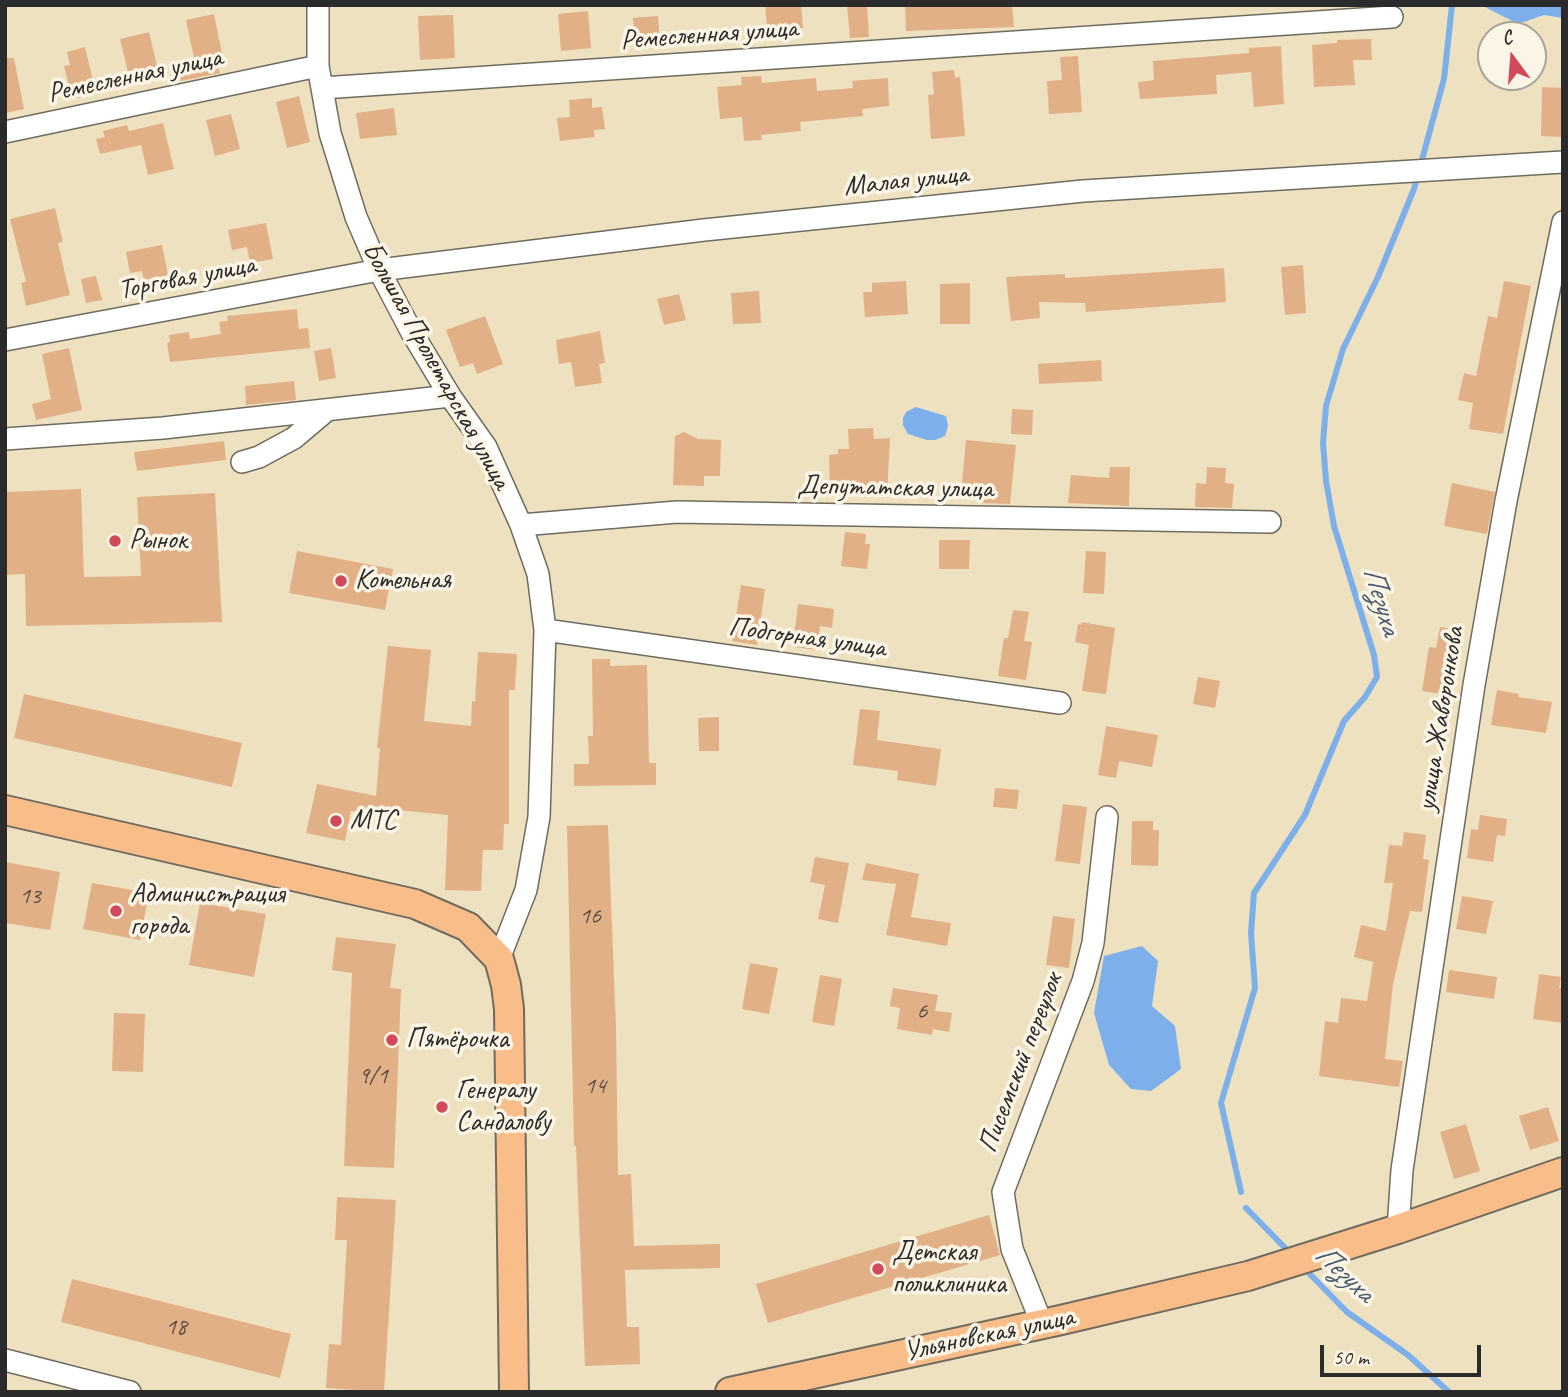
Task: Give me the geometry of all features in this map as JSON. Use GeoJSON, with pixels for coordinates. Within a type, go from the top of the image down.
{"type":"FeatureCollection","features":[{"type":"Feature","properties":{"kind":"main road"},"geometry":{"type":"LineString","coordinates":[[5,810],[415,904],[468,927],[499,959],[509,1009],[514,1392]]}},
{"type":"Feature","properties":{"kind":"main road","name":"Ульяновская улица"},"geometry":{"type":"LineString","coordinates":[[730,1392],[1248,1276],[1398,1229],[1563,1172]]}},
{"type":"Feature","properties":{"kind":"street","name":"Большая Пролетарская улица"},"geometry":{"type":"LineString","coordinates":[[318,5],[318,66],[330,133],[356,217],[379,270],[411,331],[450,396],[486,447],[521,525],[538,574],[545,630],[538,817],[526,890],[499,959]]}},
{"type":"Feature","properties":{"kind":"street","name":"Ремесленная улица"},"geometry":{"type":"LineString","coordinates":[[322,88],[1392,17]]}},
{"type":"Feature","properties":{"kind":"street","name":"Ремесленная улица"},"geometry":{"type":"LineString","coordinates":[[5,132],[318,66]]}},
{"type":"Feature","properties":{"kind":"street","name":"Малая улица"},"geometry":{"type":"LineString","coordinates":[[379,270],[704,230],[1083,191],[1563,162]]}},
{"type":"Feature","properties":{"kind":"street","name":"улица Жаворонкова"},"geometry":{"type":"LineString","coordinates":[[1398,1229],[1402,1170],[1474,685],[1506,501],[1563,222]]}},
{"type":"Feature","properties":{"kind":"street","name":"Торговая улица"},"geometry":{"type":"LineString","coordinates":[[5,341],[379,270]]}},
{"type":"Feature","properties":{"kind":"street"},"geometry":{"type":"LineString","coordinates":[[5,439],[163,428],[450,396]]}},
{"type":"Feature","properties":{"kind":"street"},"geometry":{"type":"LineString","coordinates":[[242,462],[259,457],[294,438],[326,411]]}},
{"type":"Feature","properties":{"kind":"street","name":"Депутатская улица"},"geometry":{"type":"LineString","coordinates":[[521,525],[677,512],[1270,522]]}},
{"type":"Feature","properties":{"kind":"street","name":"Подгорная улица"},"geometry":{"type":"LineString","coordinates":[[545,630],[1060,703]]}},
{"type":"Feature","properties":{"kind":"street","name":"Писемский переулок"},"geometry":{"type":"LineString","coordinates":[[1042,1324],[1012,1249],[1003,1192],[1090,956],[1100,893],[1107,817]]}},
{"type":"Feature","properties":{"kind":"street"},"geometry":{"type":"LineString","coordinates":[[5,1360],[130,1392]]}},
{"type":"Feature","properties":{"kind":"water"},"geometry":{"type":"Polygon","coordinates":[[[1481,5],[1563,5],[1563,18],[1544,15],[1527,21],[1512,21],[1481,5]]]}},
{"type":"Feature","properties":{"kind":"water"},"geometry":{"type":"Polygon","coordinates":[[[916,407],[946,416],[948,426],[945,436],[927,440],[908,434],[903,418],[906,412],[916,407]]]}},
{"type":"Feature","properties":{"kind":"water"},"geometry":{"type":"Polygon","coordinates":[[[1142,946],[1158,961],[1152,1006],[1175,1026],[1181,1069],[1151,1091],[1131,1089],[1109,1065],[1094,1013],[1104,956],[1142,946]]]}},
{"type":"Feature","properties":{"kind":"building"},"geometry":{"type":"Polygon","coordinates":[[[765,5],[801,5],[803,28],[793,28],[794,37],[768,39],[765,5]]]}},
{"type":"Feature","properties":{"kind":"building"},"geometry":{"type":"Polygon","coordinates":[[[847,5],[867,5],[869,37],[850,38],[847,5]]]}},
{"type":"Feature","properties":{"kind":"building"},"geometry":{"type":"Polygon","coordinates":[[[905,5],[1012,5],[1014,27],[906,31],[905,5]]]}},
{"type":"Feature","properties":{"kind":"building"},"geometry":{"type":"Polygon","coordinates":[[[588,11],[591,48],[561,51],[558,14],[588,11]]]}},
{"type":"Feature","properties":{"kind":"building"},"geometry":{"type":"Polygon","coordinates":[[[214,14],[224,63],[217,64],[220,73],[181,81],[177,62],[194,58],[186,20],[214,14]]]}},
{"type":"Feature","properties":{"kind":"building"},"geometry":{"type":"Polygon","coordinates":[[[453,15],[455,58],[420,60],[418,16],[453,15]]]}},
{"type":"Feature","properties":{"kind":"building"},"geometry":{"type":"Polygon","coordinates":[[[658,16],[660,45],[636,48],[633,18],[658,16]]]}},
{"type":"Feature","properties":{"kind":"building"},"geometry":{"type":"Polygon","coordinates":[[[149,32],[160,78],[131,85],[120,39],[149,32]]]}},
{"type":"Feature","properties":{"kind":"building"},"geometry":{"type":"Polygon","coordinates":[[[1371,39],[1372,60],[1353,60],[1355,85],[1314,87],[1312,45],[1337,43],[1337,40],[1371,39]]]}},
{"type":"Feature","properties":{"kind":"building"},"geometry":{"type":"Polygon","coordinates":[[[1281,46],[1284,104],[1254,107],[1251,72],[1216,75],[1217,94],[1140,99],[1138,82],[1154,80],[1153,61],[1249,53],[1249,48],[1281,46]]]}},
{"type":"Feature","properties":{"kind":"building"},"geometry":{"type":"Polygon","coordinates":[[[85,47],[96,94],[72,99],[64,66],[70,65],[67,52],[85,47]]]}},
{"type":"Feature","properties":{"kind":"building"},"geometry":{"type":"Polygon","coordinates":[[[1078,56],[1082,112],[1049,114],[1047,81],[1062,80],[1060,57],[1078,56]]]}},
{"type":"Feature","properties":{"kind":"building"},"geometry":{"type":"Polygon","coordinates":[[[5,58],[14,58],[24,109],[5,113],[5,58]]]}},
{"type":"Feature","properties":{"kind":"building"},"geometry":{"type":"Polygon","coordinates":[[[954,70],[955,78],[960,77],[965,136],[931,139],[928,95],[934,94],[932,72],[954,70]]]}},
{"type":"Feature","properties":{"kind":"building"},"geometry":{"type":"Polygon","coordinates":[[[761,76],[762,83],[816,78],[817,91],[853,88],[852,81],[888,78],[889,106],[862,109],[863,116],[800,122],[801,131],[761,135],[762,140],[744,141],[742,117],[720,119],[717,87],[742,85],[741,77],[761,76]]]}},
{"type":"Feature","properties":{"kind":"building"},"geometry":{"type":"Polygon","coordinates":[[[1547,87],[1563,88],[1563,137],[1541,136],[1542,91],[1547,91],[1547,87]]]}},
{"type":"Feature","properties":{"kind":"building"},"geometry":{"type":"Polygon","coordinates":[[[299,96],[310,142],[287,148],[276,102],[299,96]]]}},
{"type":"Feature","properties":{"kind":"building"},"geometry":{"type":"Polygon","coordinates":[[[592,98],[592,108],[602,107],[605,129],[594,130],[595,137],[560,141],[557,118],[570,117],[569,100],[592,98]]]}},
{"type":"Feature","properties":{"kind":"building"},"geometry":{"type":"Polygon","coordinates":[[[394,108],[397,135],[360,139],[356,113],[394,108]]]}},
{"type":"Feature","properties":{"kind":"building"},"geometry":{"type":"Polygon","coordinates":[[[231,114],[240,149],[215,156],[206,120],[231,114]]]}},
{"type":"Feature","properties":{"kind":"building"},"geometry":{"type":"Polygon","coordinates":[[[163,123],[174,169],[148,175],[141,145],[100,154],[96,139],[105,137],[103,131],[127,125],[129,131],[163,123]]]}},
{"type":"Feature","properties":{"kind":"building"},"geometry":{"type":"Polygon","coordinates":[[[55,208],[63,242],[58,243],[70,295],[26,306],[21,283],[26,282],[10,219],[55,208]]]}},
{"type":"Feature","properties":{"kind":"building"},"geometry":{"type":"Polygon","coordinates":[[[266,223],[273,259],[250,263],[247,247],[232,250],[228,230],[266,223]]]}},
{"type":"Feature","properties":{"kind":"building"},"geometry":{"type":"Polygon","coordinates":[[[162,245],[168,275],[144,280],[142,271],[130,273],[126,252],[162,245]]]}},
{"type":"Feature","properties":{"kind":"building"},"geometry":{"type":"Polygon","coordinates":[[[1303,265],[1306,313],[1285,315],[1281,267],[1303,265]]]}},
{"type":"Feature","properties":{"kind":"building"},"geometry":{"type":"Polygon","coordinates":[[[1224,268],[1226,302],[1086,312],[1085,303],[1039,302],[1040,318],[1011,321],[1006,277],[1065,274],[1065,278],[1224,268]]]}},
{"type":"Feature","properties":{"kind":"building"},"geometry":{"type":"Polygon","coordinates":[[[96,276],[102,300],[86,303],[81,279],[96,276]]]}},
{"type":"Feature","properties":{"kind":"building"},"geometry":{"type":"Polygon","coordinates":[[[906,281],[908,314],[865,317],[863,292],[872,292],[872,283],[906,281]]]}},
{"type":"Feature","properties":{"kind":"building"},"geometry":{"type":"Polygon","coordinates":[[[1504,281],[1531,286],[1503,434],[1469,429],[1473,403],[1458,400],[1464,373],[1476,376],[1488,316],[1497,318],[1504,281]]]}},
{"type":"Feature","properties":{"kind":"building"},"geometry":{"type":"Polygon","coordinates":[[[970,283],[970,324],[940,324],[940,284],[970,283]]]}},
{"type":"Feature","properties":{"kind":"building"},"geometry":{"type":"Polygon","coordinates":[[[759,291],[761,323],[733,324],[731,293],[759,291]]]}},
{"type":"Feature","properties":{"kind":"building"},"geometry":{"type":"Polygon","coordinates":[[[679,294],[686,320],[664,325],[657,299],[679,294]]]}},
{"type":"Feature","properties":{"kind":"building"},"geometry":{"type":"Polygon","coordinates":[[[297,309],[299,329],[308,328],[310,348],[170,362],[167,343],[170,342],[169,335],[189,332],[190,339],[221,334],[219,322],[228,321],[227,316],[297,309]]]}},
{"type":"Feature","properties":{"kind":"building"},"geometry":{"type":"Polygon","coordinates":[[[485,316],[503,364],[477,374],[473,363],[460,367],[446,330],[485,316]]]}},
{"type":"Feature","properties":{"kind":"building"},"geometry":{"type":"Polygon","coordinates":[[[600,331],[605,363],[599,364],[602,383],[575,387],[571,362],[559,364],[556,340],[600,331]]]}},
{"type":"Feature","properties":{"kind":"building"},"geometry":{"type":"Polygon","coordinates":[[[69,348],[82,410],[36,420],[32,404],[51,399],[42,354],[69,348]]]}},
{"type":"Feature","properties":{"kind":"building"},"geometry":{"type":"Polygon","coordinates":[[[331,348],[336,378],[319,381],[314,351],[331,348]]]}},
{"type":"Feature","properties":{"kind":"building"},"geometry":{"type":"Polygon","coordinates":[[[1101,360],[1102,381],[1039,384],[1038,364],[1101,360]]]}},
{"type":"Feature","properties":{"kind":"building"},"geometry":{"type":"Polygon","coordinates":[[[294,381],[296,400],[246,405],[245,386],[294,381]]]}},
{"type":"Feature","properties":{"kind":"building"},"geometry":{"type":"Polygon","coordinates":[[[1012,409],[1033,410],[1032,435],[1011,434],[1012,409]]]}},
{"type":"Feature","properties":{"kind":"building"},"geometry":{"type":"Polygon","coordinates":[[[873,428],[874,439],[890,438],[887,495],[830,496],[829,455],[838,454],[838,449],[849,449],[848,429],[873,428]]]}},
{"type":"Feature","properties":{"kind":"building"},"geometry":{"type":"Polygon","coordinates":[[[684,432],[698,439],[721,440],[720,476],[704,476],[704,486],[673,485],[675,436],[684,432]]]}},
{"type":"Feature","properties":{"kind":"building"},"geometry":{"type":"Polygon","coordinates":[[[966,440],[1016,445],[1010,504],[981,503],[982,494],[961,493],[966,440]]]}},
{"type":"Feature","properties":{"kind":"building"},"geometry":{"type":"Polygon","coordinates":[[[224,441],[226,460],[137,471],[134,452],[224,441]]]}},
{"type":"Feature","properties":{"kind":"building"},"geometry":{"type":"Polygon","coordinates":[[[1110,467],[1130,467],[1129,506],[1068,503],[1071,475],[1109,478],[1110,467]]]}},
{"type":"Feature","properties":{"kind":"building"},"geometry":{"type":"Polygon","coordinates":[[[1207,467],[1226,468],[1225,483],[1234,484],[1232,508],[1195,507],[1196,483],[1206,484],[1207,467]]]}},
{"type":"Feature","properties":{"kind":"building"},"geometry":{"type":"Polygon","coordinates":[[[1452,483],[1495,492],[1487,534],[1444,526],[1452,483]]]}},
{"type":"Feature","properties":{"kind":"building"},"geometry":{"type":"Polygon","coordinates":[[[81,489],[84,577],[141,576],[137,497],[215,493],[222,622],[26,626],[25,574],[5,575],[5,492],[81,489]]]}},
{"type":"Feature","properties":{"kind":"building"},"geometry":{"type":"Polygon","coordinates":[[[845,532],[866,534],[865,544],[870,544],[867,569],[841,566],[845,532]]]}},
{"type":"Feature","properties":{"kind":"building"},"geometry":{"type":"Polygon","coordinates":[[[939,540],[970,540],[969,569],[939,569],[939,540]]]}},
{"type":"Feature","properties":{"kind":"building","name":"Котельная"},"geometry":{"type":"Polygon","coordinates":[[[297,551],[393,569],[385,610],[289,593],[297,551]]]}},
{"type":"Feature","properties":{"kind":"building"},"geometry":{"type":"Polygon","coordinates":[[[1086,551],[1106,552],[1104,594],[1083,593],[1086,551]]]}},
{"type":"Feature","properties":{"kind":"building"},"geometry":{"type":"Polygon","coordinates":[[[741,585],[765,589],[757,645],[732,641],[741,585]]]}},
{"type":"Feature","properties":{"kind":"building"},"geometry":{"type":"Polygon","coordinates":[[[798,604],[834,609],[832,628],[820,626],[817,650],[793,647],[798,604]]]}},
{"type":"Feature","properties":{"kind":"building"},"geometry":{"type":"Polygon","coordinates":[[[1013,610],[1029,612],[1024,641],[1032,642],[1026,680],[998,676],[1004,638],[1008,638],[1013,610]]]}},
{"type":"Feature","properties":{"kind":"building"},"geometry":{"type":"Polygon","coordinates":[[[1082,622],[1115,628],[1106,694],[1082,691],[1089,645],[1075,642],[1078,624],[1081,625],[1082,622]]]}},
{"type":"Feature","properties":{"kind":"building"},"geometry":{"type":"Polygon","coordinates":[[[1440,627],[1461,630],[1450,695],[1422,691],[1429,647],[1436,648],[1440,627]]]}},
{"type":"Feature","properties":{"kind":"building"},"geometry":{"type":"Polygon","coordinates":[[[388,646],[431,650],[424,721],[471,726],[478,652],[517,654],[515,690],[509,690],[509,824],[504,824],[503,850],[483,850],[481,891],[445,890],[448,815],[398,810],[397,815],[351,811],[345,841],[306,833],[317,784],[376,796],[380,748],[377,748],[388,646]]]}},
{"type":"Feature","properties":{"kind":"building"},"geometry":{"type":"Polygon","coordinates":[[[592,659],[610,659],[610,666],[647,665],[649,763],[656,763],[656,785],[574,786],[574,764],[589,764],[588,736],[593,736],[592,659]]]}},
{"type":"Feature","properties":{"kind":"building"},"geometry":{"type":"Polygon","coordinates":[[[1198,677],[1220,681],[1215,708],[1193,704],[1198,677]]]}},
{"type":"Feature","properties":{"kind":"building"},"geometry":{"type":"Polygon","coordinates":[[[1497,690],[1519,694],[1518,697],[1552,702],[1546,733],[1491,725],[1497,690]]]}},
{"type":"Feature","properties":{"kind":"building"},"geometry":{"type":"Polygon","coordinates":[[[24,694],[242,743],[232,787],[14,738],[24,694]]]}},
{"type":"Feature","properties":{"kind":"building"},"geometry":{"type":"Polygon","coordinates":[[[860,709],[880,711],[877,740],[941,749],[936,786],[897,780],[898,771],[853,765],[860,709]]]}},
{"type":"Feature","properties":{"kind":"building"},"geometry":{"type":"Polygon","coordinates":[[[719,717],[719,751],[699,751],[698,718],[719,717]]]}},
{"type":"Feature","properties":{"kind":"building"},"geometry":{"type":"Polygon","coordinates":[[[1106,726],[1158,735],[1152,767],[1119,761],[1116,778],[1098,775],[1106,726]]]}},
{"type":"Feature","properties":{"kind":"building"},"geometry":{"type":"Polygon","coordinates":[[[995,788],[1019,790],[1017,809],[993,807],[995,788]]]}},
{"type":"Feature","properties":{"kind":"building"},"geometry":{"type":"Polygon","coordinates":[[[1063,804],[1087,807],[1080,864],[1055,861],[1063,804]]]}},
{"type":"Feature","properties":{"kind":"building"},"geometry":{"type":"Polygon","coordinates":[[[1480,815],[1507,819],[1505,836],[1497,835],[1493,862],[1467,858],[1471,829],[1478,830],[1480,815]]]}},
{"type":"Feature","properties":{"kind":"building"},"geometry":{"type":"Polygon","coordinates":[[[1132,821],[1153,821],[1153,830],[1159,830],[1158,866],[1131,865],[1132,821]]]}},
{"type":"Feature","properties":{"kind":"building"},"geometry":{"type":"Polygon","coordinates":[[[608,825],[616,1028],[618,1175],[631,1174],[634,1246],[720,1244],[720,1268],[625,1270],[627,1327],[639,1327],[640,1364],[585,1366],[574,1146],[567,826],[608,825]]]}},
{"type":"Feature","properties":{"kind":"building"},"geometry":{"type":"Polygon","coordinates":[[[1404,832],[1426,835],[1423,859],[1429,860],[1422,912],[1410,911],[1393,984],[1385,1059],[1403,1061],[1399,1087],[1319,1076],[1325,1021],[1338,1023],[1341,998],[1367,1001],[1373,962],[1354,957],[1361,925],[1386,931],[1393,883],[1384,883],[1389,845],[1402,846],[1404,832]]]}},
{"type":"Feature","properties":{"kind":"building"},"geometry":{"type":"Polygon","coordinates":[[[815,857],[849,863],[838,923],[818,919],[825,885],[810,882],[815,857]]]}},
{"type":"Feature","properties":{"kind":"building"},"geometry":{"type":"Polygon","coordinates":[[[5,862],[60,872],[50,930],[5,923],[5,862]]]}},
{"type":"Feature","properties":{"kind":"building"},"geometry":{"type":"Polygon","coordinates":[[[866,863],[919,874],[911,917],[951,923],[947,946],[886,935],[896,884],[862,880],[866,863]]]}},
{"type":"Feature","properties":{"kind":"building","name":"Администрация города"},"geometry":{"type":"Polygon","coordinates":[[[92,883],[149,893],[140,940],[83,929],[92,883]]]}},
{"type":"Feature","properties":{"kind":"building"},"geometry":{"type":"Polygon","coordinates":[[[1462,896],[1493,901],[1486,934],[1456,929],[1462,896]]]}},
{"type":"Feature","properties":{"kind":"building"},"geometry":{"type":"Polygon","coordinates":[[[200,903],[266,914],[254,977],[189,965],[200,903]]]}},
{"type":"Feature","properties":{"kind":"building"},"geometry":{"type":"Polygon","coordinates":[[[1053,916],[1075,919],[1069,968],[1046,965],[1053,916]]]}},
{"type":"Feature","properties":{"kind":"building"},"geometry":{"type":"Polygon","coordinates":[[[336,937],[396,944],[390,988],[401,989],[394,1168],[344,1166],[352,973],[332,970],[336,937]]]}},
{"type":"Feature","properties":{"kind":"building"},"geometry":{"type":"Polygon","coordinates":[[[750,963],[778,968],[769,1014],[742,1009],[750,963]]]}},
{"type":"Feature","properties":{"kind":"building"},"geometry":{"type":"Polygon","coordinates":[[[1449,970],[1497,977],[1494,999],[1446,992],[1449,970]]]}},
{"type":"Feature","properties":{"kind":"building"},"geometry":{"type":"Polygon","coordinates":[[[1539,974],[1561,977],[1559,988],[1563,988],[1563,1023],[1533,1019],[1539,974]]]}},
{"type":"Feature","properties":{"kind":"building"},"geometry":{"type":"Polygon","coordinates":[[[820,975],[842,979],[834,1026],[812,1022],[820,975]]]}},
{"type":"Feature","properties":{"kind":"building"},"geometry":{"type":"Polygon","coordinates":[[[893,988],[938,995],[935,1011],[952,1013],[949,1032],[933,1029],[932,1035],[897,1029],[900,1008],[890,1006],[893,988]]]}},
{"type":"Feature","properties":{"kind":"building"},"geometry":{"type":"Polygon","coordinates":[[[114,1013],[145,1014],[143,1072],[112,1071],[114,1013]]]}},
{"type":"Feature","properties":{"kind":"building"},"geometry":{"type":"Polygon","coordinates":[[[1548,1107],[1559,1141],[1530,1150],[1519,1116],[1548,1107]]]}},
{"type":"Feature","properties":{"kind":"building"},"geometry":{"type":"Polygon","coordinates":[[[1466,1124],[1480,1171],[1454,1179],[1440,1132],[1466,1124]]]}},
{"type":"Feature","properties":{"kind":"building"},"geometry":{"type":"Polygon","coordinates":[[[337,1197],[396,1200],[384,1392],[326,1388],[329,1344],[341,1345],[347,1240],[335,1240],[337,1197]]]}},
{"type":"Feature","properties":{"kind":"building","name":"Детская поликлиника"},"geometry":{"type":"Polygon","coordinates":[[[989,1215],[1000,1255],[768,1323],[756,1284],[989,1215]]]}},
{"type":"Feature","properties":{"kind":"building"},"geometry":{"type":"Polygon","coordinates":[[[72,1279],[291,1334],[280,1378],[61,1322],[72,1279]]]}},
{"type":"Feature","properties":{"kind":"waterway","name":"Пезуха"},"geometry":{"type":"LineString","coordinates":[[1241,1192],[1221,1103],[1255,988],[1251,933],[1254,893],[1305,815],[1344,721],[1365,697],[1377,677],[1374,655],[1334,526],[1323,443],[1326,406],[1343,349],[1378,277],[1414,189],[1444,79],[1452,5]]}},
{"type":"Feature","properties":{"kind":"waterway","name":"Пезуха"},"geometry":{"type":"LineString","coordinates":[[1246,1208],[1290,1253]]}},
{"type":"Feature","properties":{"kind":"waterway","name":"Пезуха"},"geometry":{"type":"LineString","coordinates":[[1302,1266],[1347,1312],[1408,1355],[1449,1392]]}},
{"type":"Feature","properties":{"kind":"place","name":"Рынок"},"geometry":{"type":"Point","coordinates":[115,541]}},
{"type":"Feature","properties":{"kind":"place","name":"Котельная"},"geometry":{"type":"Point","coordinates":[341,581]}},
{"type":"Feature","properties":{"kind":"place","name":"МТС"},"geometry":{"type":"Point","coordinates":[336,821]}},
{"type":"Feature","properties":{"kind":"place","name":"Администрация города"},"geometry":{"type":"Point","coordinates":[116,911]}},
{"type":"Feature","properties":{"kind":"place","name":"Пятёрочка"},"geometry":{"type":"Point","coordinates":[392,1040]}},
{"type":"Feature","properties":{"kind":"place","name":"Генералу Сандалову"},"geometry":{"type":"Point","coordinates":[442,1107]}},
{"type":"Feature","properties":{"kind":"place","name":"Детская поликлиника"},"geometry":{"type":"Point","coordinates":[878,1269]}}]}
